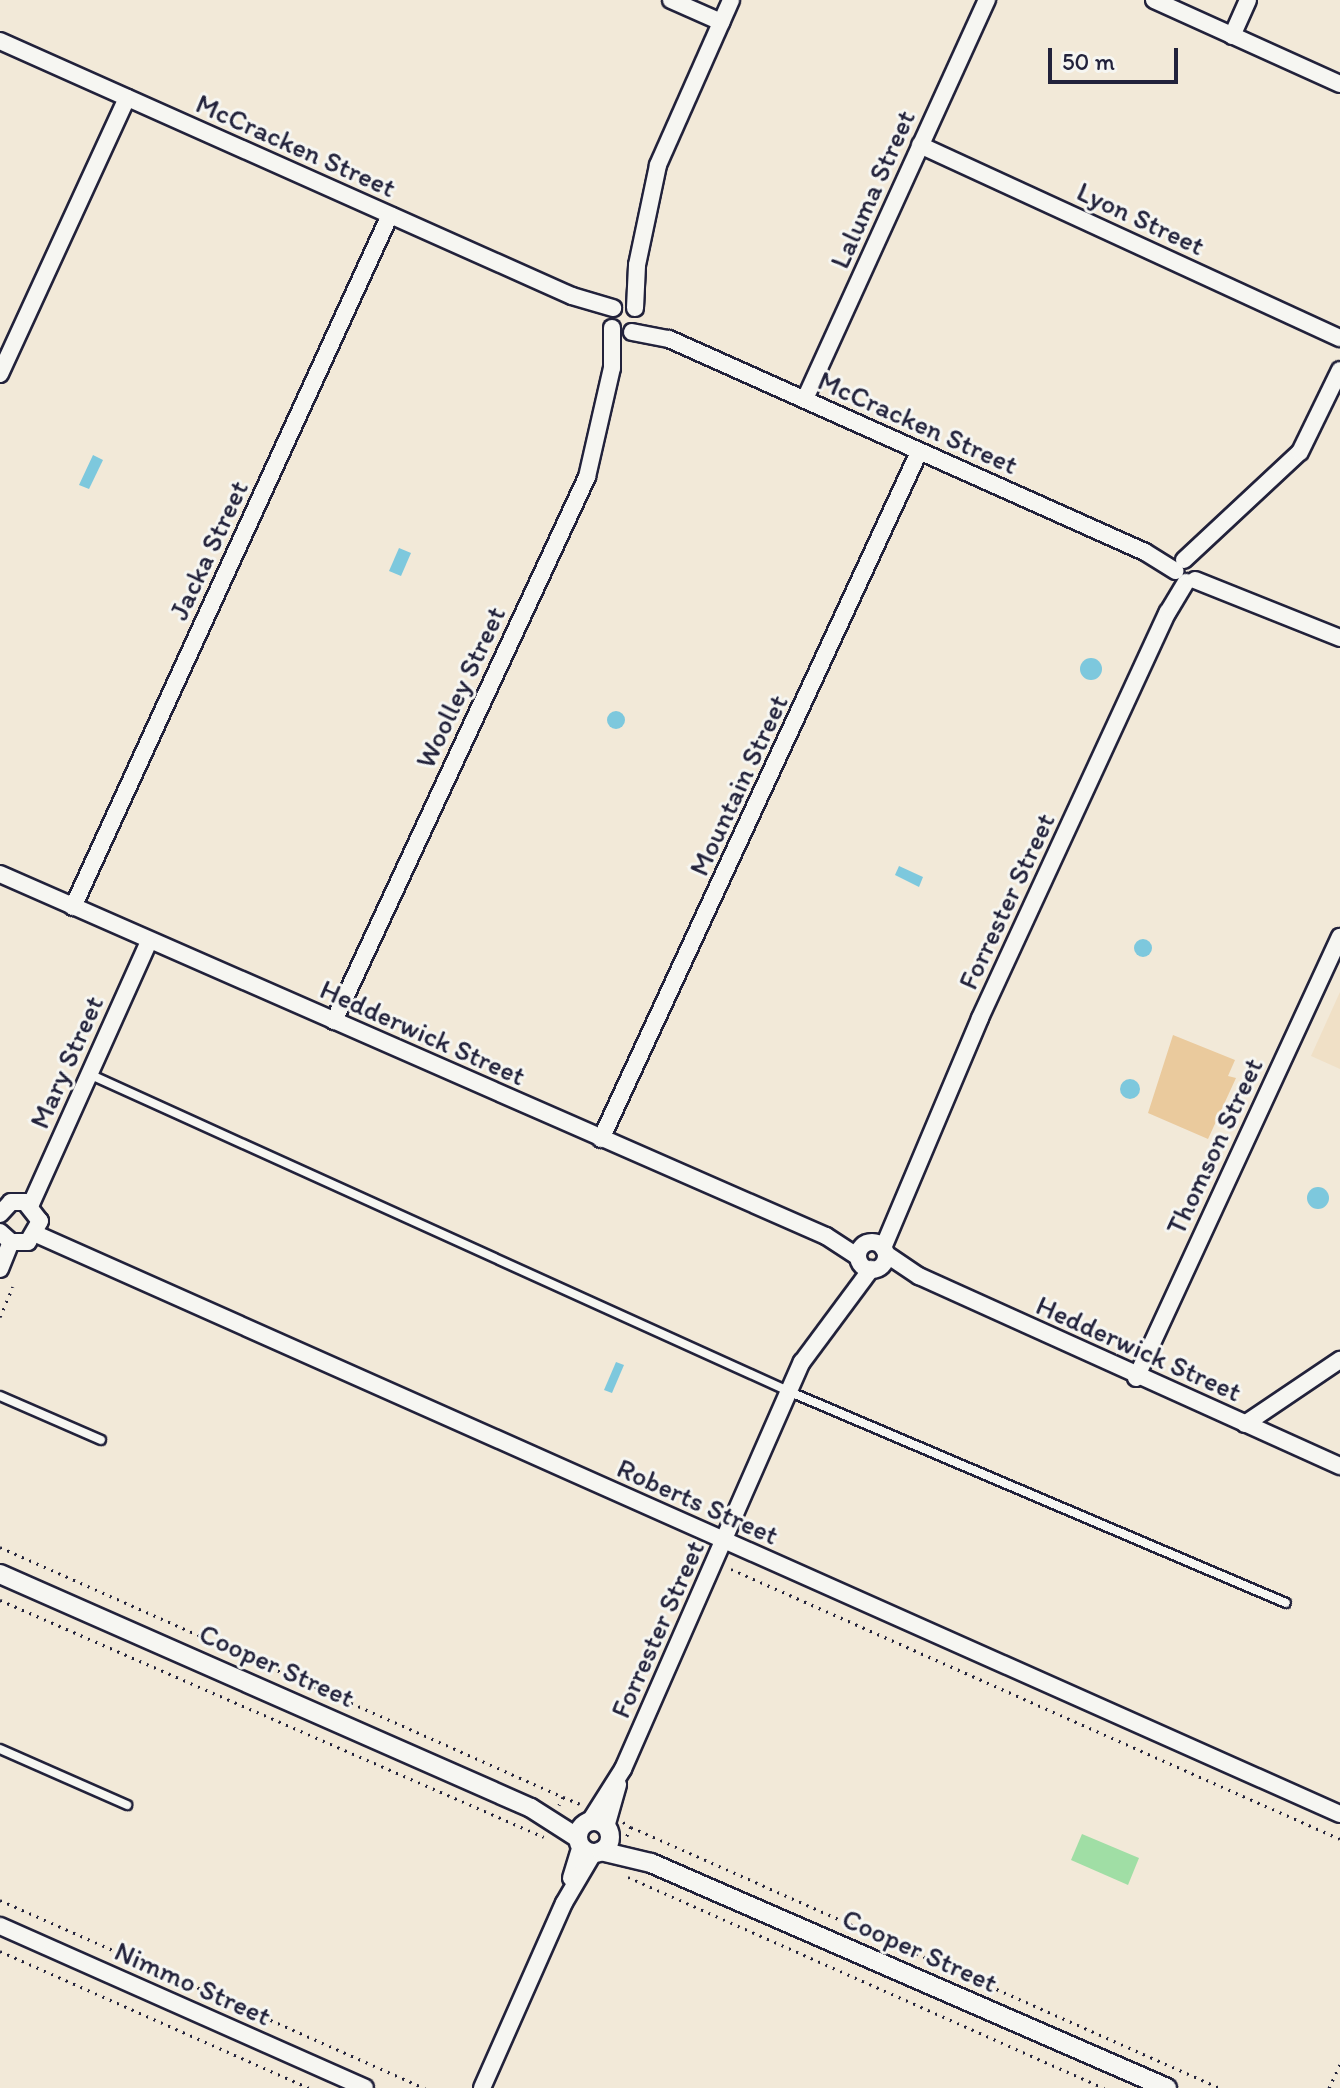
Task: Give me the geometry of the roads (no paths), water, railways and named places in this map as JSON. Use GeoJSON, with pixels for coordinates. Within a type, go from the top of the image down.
{"type":"FeatureCollection","features":[{"type":"Feature","properties":{"kind":"street"},"geometry":{"type":"LineString","coordinates":[[671,0],[721,22]]}},
{"type":"Feature","properties":{"kind":"street","name":"Woolley Street"},"geometry":{"type":"LineString","coordinates":[[334,1021],[587,477],[663,149],[731,0]]}},
{"type":"Feature","properties":{"kind":"street","name":"Laluma Street"},"geometry":{"type":"LineString","coordinates":[[805,399],[987,0]]}},
{"type":"Feature","properties":{"kind":"street"},"geometry":{"type":"LineString","coordinates":[[1154,0],[1340,84]]}},
{"type":"Feature","properties":{"kind":"street"},"geometry":{"type":"LineString","coordinates":[[1232,36],[1248,0]]}},
{"type":"Feature","properties":{"kind":"street","name":"McCracken Street"},"geometry":{"type":"LineString","coordinates":[[0,41],[1340,638]]}},
{"type":"Feature","properties":{"kind":"street"},"geometry":{"type":"LineString","coordinates":[[0,374],[127,98]]}},
{"type":"Feature","properties":{"kind":"street","name":"Lyon Street"},"geometry":{"type":"LineString","coordinates":[[920,145],[1340,338]]}},
{"type":"Feature","properties":{"kind":"street","name":"Jacka Street"},"geometry":{"type":"LineString","coordinates":[[73,907],[390,215]]}},
{"type":"Feature","properties":{"kind":"street","name":"Forrester Street"},"geometry":{"type":"LineString","coordinates":[[482,2088],[725,1541],[788,1391],[847,1298],[894,1213],[1187,571],[1210,537],[1300,452],[1340,370]]}},
{"type":"Feature","properties":{"kind":"street","name":"Mountain Street"},"geometry":{"type":"LineString","coordinates":[[601,1139],[919,452]]}},
{"type":"Feature","properties":{"kind":"street","name":"Hedderwick Street"},"geometry":{"type":"LineString","coordinates":[[0,874],[872,1255],[1136,1378],[1340,1466]]}},
{"type":"Feature","properties":{"kind":"street","name":"Thomson Street"},"geometry":{"type":"LineString","coordinates":[[1136,1378],[1340,937]]}},
{"type":"Feature","properties":{"kind":"street","name":"Mary Street"},"geometry":{"type":"LineString","coordinates":[[31,1204],[149,941]]}},
{"type":"Feature","properties":{"kind":"street"},"geometry":{"type":"LineString","coordinates":[[0,1214],[11,1202],[31,1204],[40,1221],[36,1234],[28,1242],[6,1237],[0,1269]]}},
{"type":"Feature","properties":{"kind":"street","name":"Roberts Street"},"geometry":{"type":"LineString","coordinates":[[36,1234],[1340,1814]]}},
{"type":"Feature","properties":{"kind":"street"},"geometry":{"type":"LineString","coordinates":[[1245,1424],[1340,1360]]}},
{"type":"Feature","properties":{"kind":"street","name":"Cooper Street"},"geometry":{"type":"LineString","coordinates":[[0,1574],[1167,2088]]}},
{"type":"Feature","properties":{"kind":"street","name":"Nimmo Street"},"geometry":{"type":"LineString","coordinates":[[0,1926],[365,2088]]}},
{"type":"Feature","properties":{"kind":"lane"},"geometry":{"type":"LineString","coordinates":[[89,1074],[788,1391],[1286,1603]]}},
{"type":"Feature","properties":{"kind":"lane"},"geometry":{"type":"LineString","coordinates":[[0,1396],[101,1440]]}},
{"type":"Feature","properties":{"kind":"lane"},"geometry":{"type":"LineString","coordinates":[[0,1749],[127,1805]]}},
{"type":"Feature","properties":{"kind":"water"},"geometry":{"type":"Polygon","coordinates":[[[93,455],[103,460],[89,489],[79,485],[93,455]]]}},
{"type":"Feature","properties":{"kind":"water"},"geometry":{"type":"Polygon","coordinates":[[[399,548],[411,553],[401,576],[389,571],[399,548]]]}},
{"type":"Feature","properties":{"kind":"water"},"geometry":{"type":"Polygon","coordinates":[[[1091,658],[1099,661],[1102,669],[1099,677],[1091,680],[1083,677],[1080,669],[1083,661],[1091,658]]]}},
{"type":"Feature","properties":{"kind":"water"},"geometry":{"type":"Polygon","coordinates":[[[612,711],[620,711],[625,720],[623,727],[612,729],[607,724],[607,716],[612,711]]]}},
{"type":"Feature","properties":{"kind":"water"},"geometry":{"type":"Polygon","coordinates":[[[899,866],[923,877],[919,887],[895,875],[899,866]]]}},
{"type":"Feature","properties":{"kind":"water"},"geometry":{"type":"Polygon","coordinates":[[[1139,939],[1147,939],[1152,948],[1150,955],[1139,957],[1134,952],[1134,944],[1139,939]]]}},
{"type":"Feature","properties":{"kind":"water"},"geometry":{"type":"Polygon","coordinates":[[[1130,1079],[1137,1082],[1140,1089],[1137,1096],[1130,1099],[1123,1096],[1120,1089],[1123,1082],[1130,1079]]]}},
{"type":"Feature","properties":{"kind":"water"},"geometry":{"type":"Polygon","coordinates":[[[1318,1187],[1326,1190],[1329,1198],[1326,1206],[1318,1209],[1310,1206],[1307,1198],[1310,1190],[1318,1187]]]}},
{"type":"Feature","properties":{"kind":"water"},"geometry":{"type":"Polygon","coordinates":[[[616,1362],[624,1365],[612,1393],[604,1390],[616,1362]]]}}]}
